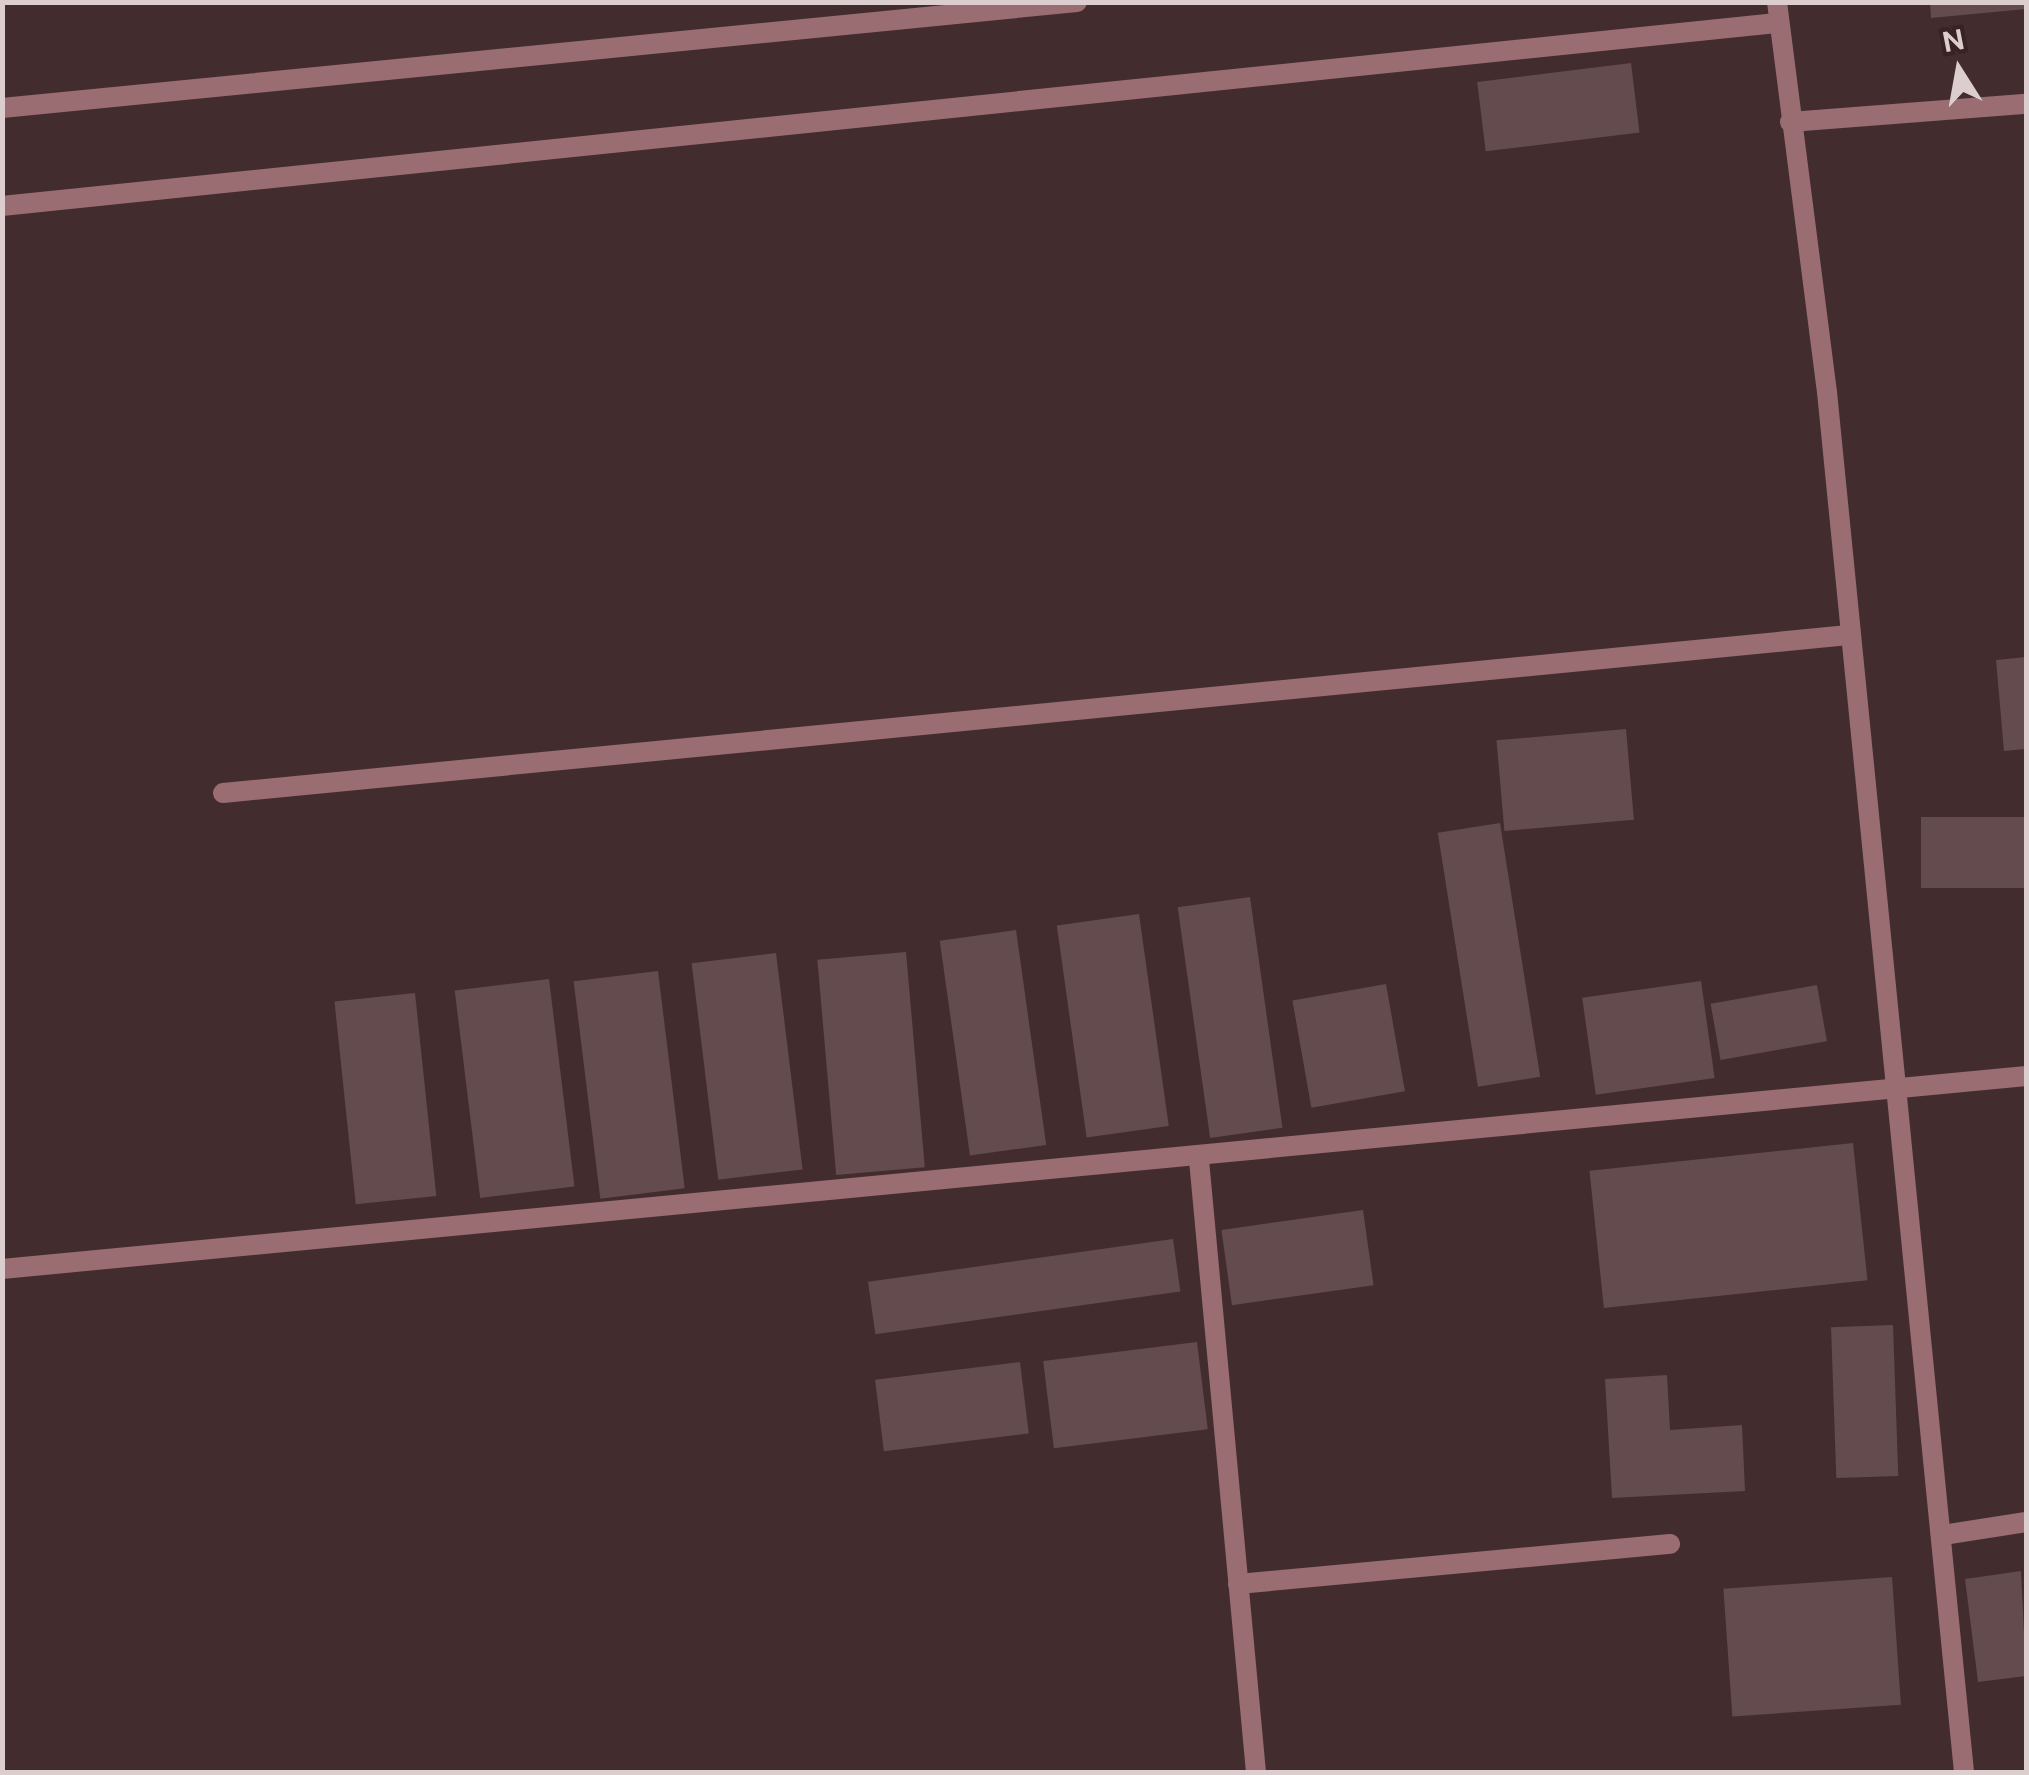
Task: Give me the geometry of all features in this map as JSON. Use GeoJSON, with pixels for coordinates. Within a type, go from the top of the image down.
{"type":"FeatureCollection","features":[{"type":"Feature","properties":{"kind":"street"},"geometry":{"type":"LineString","coordinates":[[2,108],[1076,2]]}},
{"type":"Feature","properties":{"kind":"street"},"geometry":{"type":"LineString","coordinates":[[2,206],[1777,13],[1900,1088],[1964,1772]]}},
{"type":"Feature","properties":{"kind":"street"},"geometry":{"type":"LineString","coordinates":[[1790,122],[2026,104]]}},
{"type":"Feature","properties":{"kind":"street"},"geometry":{"type":"LineString","coordinates":[[222,793],[1848,634]]}},
{"type":"Feature","properties":{"kind":"street"},"geometry":{"type":"LineString","coordinates":[[2,1269],[1199,1160],[2026,1076]]}},
{"type":"Feature","properties":{"kind":"street"},"geometry":{"type":"LineString","coordinates":[[1199,1160],[1256,1772]]}},
{"type":"Feature","properties":{"kind":"street"},"geometry":{"type":"LineString","coordinates":[[1943,1535],[2026,1522]]}},
{"type":"Feature","properties":{"kind":"street"},"geometry":{"type":"LineString","coordinates":[[1238,1584],[1670,1544]]}},
{"type":"Feature","properties":{"kind":"building"},"geometry":{"type":"Polygon","coordinates":[[[1930,2],[2026,2],[2026,9],[1931,18],[1930,2]]]}},
{"type":"Feature","properties":{"kind":"building"},"geometry":{"type":"Polygon","coordinates":[[[1631,63],[1640,132],[1486,151],[1477,82],[1631,63]]]}},
{"type":"Feature","properties":{"kind":"building"},"geometry":{"type":"Polygon","coordinates":[[[2026,657],[2026,749],[2004,751],[1996,660],[2026,657]]]}},
{"type":"Feature","properties":{"kind":"building"},"geometry":{"type":"Polygon","coordinates":[[[1626,729],[1634,820],[1504,831],[1496,740],[1626,729]]]}},
{"type":"Feature","properties":{"kind":"building"},"geometry":{"type":"Polygon","coordinates":[[[1921,817],[2026,817],[2026,888],[1921,888],[1921,817]]]}},
{"type":"Feature","properties":{"kind":"building"},"geometry":{"type":"Polygon","coordinates":[[[1500,823],[1540,1077],[1478,1087],[1438,833],[1500,823]]]}},
{"type":"Feature","properties":{"kind":"building"},"geometry":{"type":"Polygon","coordinates":[[[1250,897],[1282,1128],[1210,1138],[1178,907],[1250,897]]]}},
{"type":"Feature","properties":{"kind":"building"},"geometry":{"type":"Polygon","coordinates":[[[1139,914],[1169,1126],[1087,1137],[1057,926],[1139,914]]]}},
{"type":"Feature","properties":{"kind":"building"},"geometry":{"type":"Polygon","coordinates":[[[1016,930],[1046,1145],[970,1156],[940,941],[1016,930]]]}},
{"type":"Feature","properties":{"kind":"building"},"geometry":{"type":"Polygon","coordinates":[[[906,952],[925,1167],[836,1175],[817,960],[906,952]]]}},
{"type":"Feature","properties":{"kind":"building"},"geometry":{"type":"Polygon","coordinates":[[[776,953],[803,1169],[718,1180],[692,963],[776,953]]]}},
{"type":"Feature","properties":{"kind":"building"},"geometry":{"type":"Polygon","coordinates":[[[658,971],[685,1188],[600,1199],[574,981],[658,971]]]}},
{"type":"Feature","properties":{"kind":"building"},"geometry":{"type":"Polygon","coordinates":[[[549,979],[574,1186],[480,1198],[455,991],[549,979]]]}},
{"type":"Feature","properties":{"kind":"building"},"geometry":{"type":"Polygon","coordinates":[[[1701,981],[1715,1078],[1596,1095],[1582,998],[1701,981]]]}},
{"type":"Feature","properties":{"kind":"building"},"geometry":{"type":"Polygon","coordinates":[[[1386,984],[1405,1091],[1311,1108],[1292,1000],[1386,984]]]}},
{"type":"Feature","properties":{"kind":"building"},"geometry":{"type":"Polygon","coordinates":[[[1817,985],[1827,1041],[1721,1060],[1711,1004],[1817,985]]]}},
{"type":"Feature","properties":{"kind":"building"},"geometry":{"type":"Polygon","coordinates":[[[415,993],[436,1196],[356,1204],[334,1001],[415,993]]]}},
{"type":"Feature","properties":{"kind":"building"},"geometry":{"type":"Polygon","coordinates":[[[1853,1143],[1867,1280],[1604,1308],[1589,1171],[1853,1143]]]}},
{"type":"Feature","properties":{"kind":"building"},"geometry":{"type":"Polygon","coordinates":[[[1363,1210],[1374,1285],[1232,1305],[1221,1230],[1363,1210]]]}},
{"type":"Feature","properties":{"kind":"building"},"geometry":{"type":"Polygon","coordinates":[[[1173,1239],[1180,1291],[875,1334],[868,1282],[1173,1239]]]}},
{"type":"Feature","properties":{"kind":"building"},"geometry":{"type":"Polygon","coordinates":[[[1893,1325],[1898,1476],[1836,1478],[1831,1327],[1893,1325]]]}},
{"type":"Feature","properties":{"kind":"building"},"geometry":{"type":"Polygon","coordinates":[[[1197,1342],[1208,1429],[1054,1448],[1043,1361],[1197,1342]]]}},
{"type":"Feature","properties":{"kind":"building"},"geometry":{"type":"Polygon","coordinates":[[[1020,1362],[1029,1433],[884,1451],[875,1380],[1020,1362]]]}},
{"type":"Feature","properties":{"kind":"building"},"geometry":{"type":"Polygon","coordinates":[[[1667,1375],[1670,1430],[1742,1425],[1745,1491],[1612,1498],[1605,1379],[1667,1375]]]}},
{"type":"Feature","properties":{"kind":"building"},"geometry":{"type":"Polygon","coordinates":[[[2021,1571],[2026,1676],[1978,1682],[1965,1579],[2021,1571]]]}},
{"type":"Feature","properties":{"kind":"building"},"geometry":{"type":"Polygon","coordinates":[[[1892,1577],[1901,1705],[1732,1716],[1723,1589],[1892,1577]]]}}]}
